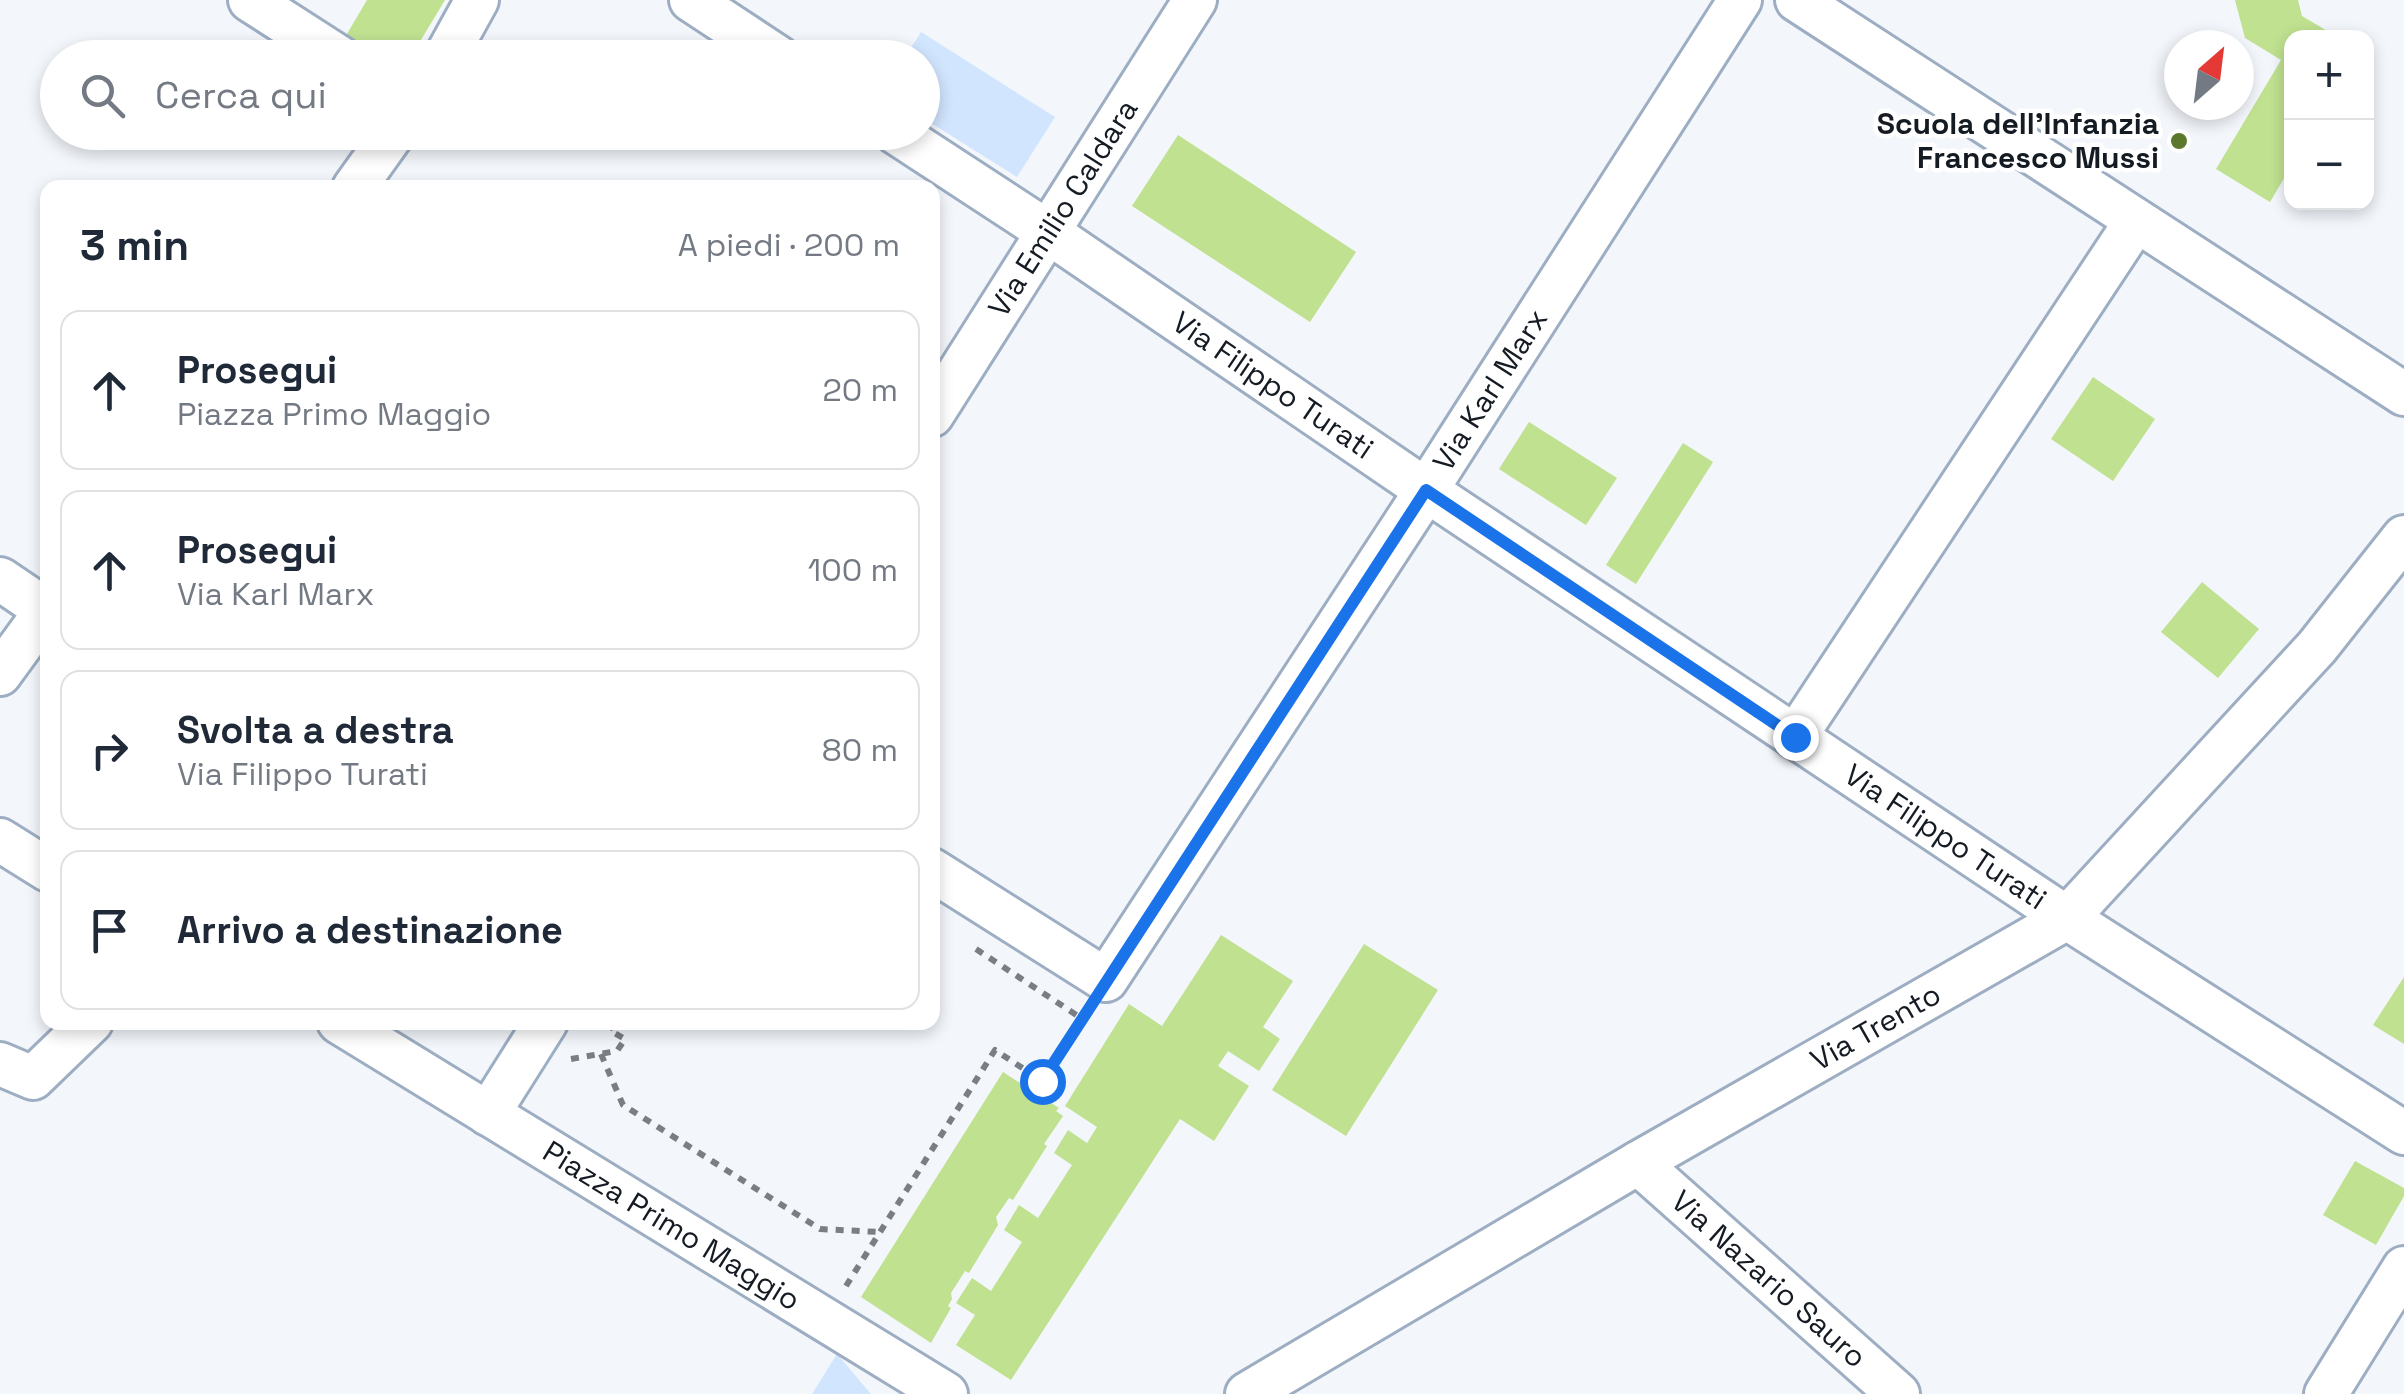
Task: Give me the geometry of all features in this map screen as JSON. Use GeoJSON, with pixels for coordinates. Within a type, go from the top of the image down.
{"type":"FeatureCollection","features":[{"type":"Feature","properties":{"kind":"street"},"geometry":{"type":"LineString","coordinates":[[250,0],[312,40]]}},
{"type":"Feature","properties":{"kind":"street"},"geometry":{"type":"LineString","coordinates":[[455,40],[477,0]]}},
{"type":"Feature","properties":{"kind":"street"},"geometry":{"type":"LineString","coordinates":[[691,0],[752,40]]}},
{"type":"Feature","properties":{"kind":"street","name":"Via Emilio Caldara"},"geometry":{"type":"LineString","coordinates":[[940,402],[1195,0]]}},
{"type":"Feature","properties":{"kind":"street","name":"Via Karl Marx"},"geometry":{"type":"LineString","coordinates":[[1106,980],[1740,0]]}},
{"type":"Feature","properties":{"kind":"street"},"geometry":{"type":"LineString","coordinates":[[1797,0],[2404,394]]}},
{"type":"Feature","properties":{"kind":"street"},"geometry":{"type":"LineString","coordinates":[[360,180],[381,150]]}},
{"type":"Feature","properties":{"kind":"street","name":"Via Filippo Turati"},"geometry":{"type":"LineString","coordinates":[[922,150],[2067,918],[2404,1134]]}},
{"type":"Feature","properties":{"kind":"street"},"geometry":{"type":"LineString","coordinates":[[1795,737],[2136,220]]}},
{"type":"Feature","properties":{"kind":"street","name":"Via Trento"},"geometry":{"type":"LineString","coordinates":[[1247,1394],[1638,1163],[2067,918],[2317,647],[2404,537]]}},
{"type":"Feature","properties":{"kind":"street"},"geometry":{"type":"LineString","coordinates":[[0,580],[40,605]]}},
{"type":"Feature","properties":{"kind":"street"},"geometry":{"type":"LineString","coordinates":[[0,674],[40,619]]}},
{"type":"Feature","properties":{"kind":"street"},"geometry":{"type":"LineString","coordinates":[[0,840],[40,865]]}},
{"type":"Feature","properties":{"kind":"street"},"geometry":{"type":"LineString","coordinates":[[940,875],[1106,980]]}},
{"type":"Feature","properties":{"kind":"street"},"geometry":{"type":"LineString","coordinates":[[0,1064],[33,1078],[83,1030]]}},
{"type":"Feature","properties":{"kind":"street","name":"Piazza Primo Maggio"},"geometry":{"type":"LineString","coordinates":[[352,1030],[946,1394]]}},
{"type":"Feature","properties":{"kind":"street"},"geometry":{"type":"LineString","coordinates":[[488,1114],[538,1036]]}},
{"type":"Feature","properties":{"kind":"street","name":"Via Nazario Sauro"},"geometry":{"type":"LineString","coordinates":[[1638,1163],[1898,1394]]}},
{"type":"Feature","properties":{"kind":"street"},"geometry":{"type":"LineString","coordinates":[[2326,1394],[2404,1268]]}},
{"type":"Feature","properties":{"kind":"path"},"geometry":{"type":"LineString","coordinates":[[962,941],[1082,1018]]}},
{"type":"Feature","properties":{"kind":"path"},"geometry":{"type":"LineString","coordinates":[[839,1296],[995,1050],[1042,1081],[1106,980]]}},
{"type":"Feature","properties":{"kind":"path"},"geometry":{"type":"LineString","coordinates":[[538,1036],[548,1063],[618,1052],[625,1039],[609,1030]]}},
{"type":"Feature","properties":{"kind":"path"},"geometry":{"type":"LineString","coordinates":[[601,1054],[623,1105],[820,1229],[880,1232]]}},
{"type":"Feature","properties":{"kind":"shaded area"},"geometry":{"type":"Polygon","coordinates":[[[921,32],[934,40],[916,40],[921,32]]]}},
{"type":"Feature","properties":{"kind":"shaded area"},"geometry":{"type":"Polygon","coordinates":[[[940,44],[1055,117],[1017,177],[940,129],[940,44]]]}},
{"type":"Feature","properties":{"kind":"shaded area"},"geometry":{"type":"Polygon","coordinates":[[[837,1354],[871,1394],[812,1394],[837,1354]]]}},
{"type":"Feature","properties":{"kind":"building"},"geometry":{"type":"Polygon","coordinates":[[[367,0],[445,0],[421,40],[344,39],[367,0]]]}},
{"type":"Feature","properties":{"kind":"building"},"geometry":{"type":"Polygon","coordinates":[[[2235,0],[2298,0],[2302,16],[2326,30],[2284,30],[2284,178],[2270,202],[2216,169],[2245,120],[2254,120],[2254,105],[2281,60],[2254,44],[2254,30],[2243,30],[2235,0]]]}},
{"type":"Feature","properties":{"kind":"building"},"geometry":{"type":"Polygon","coordinates":[[[1178,135],[1356,252],[1310,322],[1132,206],[1178,135]]]}},
{"type":"Feature","properties":{"kind":"building"},"geometry":{"type":"Polygon","coordinates":[[[2093,377],[2155,419],[2113,481],[2051,439],[2093,377]]]}},
{"type":"Feature","properties":{"kind":"building"},"geometry":{"type":"Polygon","coordinates":[[[1529,422],[1617,478],[1586,525],[1499,469],[1529,422]]]}},
{"type":"Feature","properties":{"kind":"building"},"geometry":{"type":"Polygon","coordinates":[[[1683,443],[1713,462],[1636,584],[1606,565],[1683,443]]]}},
{"type":"Feature","properties":{"kind":"building"},"geometry":{"type":"Polygon","coordinates":[[[2202,582],[2259,629],[2218,678],[2161,632],[2202,582]]]}},
{"type":"Feature","properties":{"kind":"building"},"geometry":{"type":"Polygon","coordinates":[[[1221,935],[1293,981],[1263,1027],[1280,1039],[1259,1071],[1228,1051],[1218,1066],[1249,1086],[1214,1141],[1180,1119],[1011,1380],[956,1345],[975,1315],[956,1303],[972,1278],[991,1291],[1022,1242],[1004,1230],[1019,1205],[1038,1218],[1072,1165],[1054,1153],[1068,1130],[1087,1143],[1097,1127],[1065,1106],[1129,1004],[1162,1026],[1221,935]]]}},
{"type":"Feature","properties":{"kind":"building"},"geometry":{"type":"Polygon","coordinates":[[[1364,944],[1438,990],[1346,1136],[1272,1090],[1364,944]]]}},
{"type":"Feature","properties":{"kind":"building"},"geometry":{"type":"Polygon","coordinates":[[[2404,977],[2404,1044],[2373,1025],[2404,977]]]}},
{"type":"Feature","properties":{"kind":"building"},"geometry":{"type":"Polygon","coordinates":[[[1003,1072],[1059,1108],[1056,1111],[1063,1116],[1013,1200],[1009,1198],[996,1217],[998,1225],[969,1273],[965,1271],[951,1293],[951,1308],[931,1343],[861,1297],[1003,1072]]]}},
{"type":"Feature","properties":{"kind":"building"},"geometry":{"type":"Polygon","coordinates":[[[2355,1161],[2404,1188],[2404,1196],[2376,1245],[2323,1215],[2355,1161]]]}},
{"type":"Feature","properties":{"kind":"place","name":"Scuola dell'Infanzia Francesco Mussi"},"geometry":{"type":"Point","coordinates":[2179,141]}},
{"type":"Feature","properties":{"kind":"route"},"geometry":{"type":"LineString","coordinates":[[1042,1081],[1426,490],[1795,737]]}}]}
